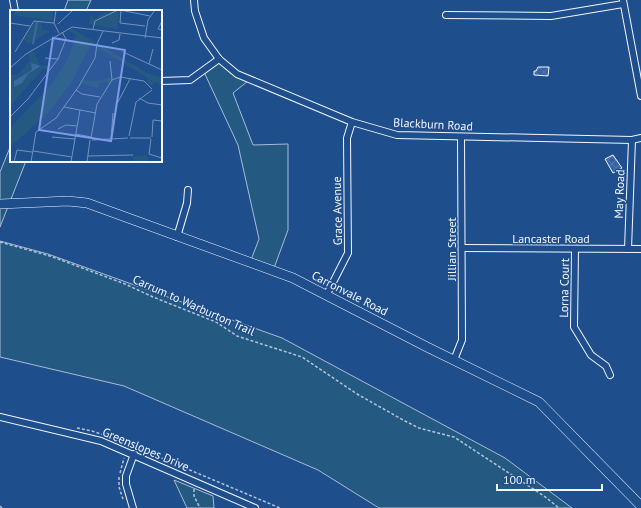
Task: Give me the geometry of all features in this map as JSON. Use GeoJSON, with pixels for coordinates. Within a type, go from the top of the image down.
{"type":"FeatureCollection","features":[{"type":"Feature","properties":{"kind":"street"},"geometry":{"type":"LineString","coordinates":[[13,0],[15,10]]}},
{"type":"Feature","properties":{"kind":"street","name":"Blackburn Road"},"geometry":{"type":"LineString","coordinates":[[194,0],[195,11],[204,38],[219,59],[238,74],[352,122],[397,135],[632,140],[641,138]]}},
{"type":"Feature","properties":{"kind":"street"},"geometry":{"type":"LineString","coordinates":[[446,15],[551,16],[623,2],[641,96]]}},
{"type":"Feature","properties":{"kind":"street"},"geometry":{"type":"LineString","coordinates":[[162,80],[190,80],[219,59]]}},
{"type":"Feature","properties":{"kind":"street","name":"Grace Avenue"},"geometry":{"type":"LineString","coordinates":[[327,294],[348,253],[347,138],[352,122]]}},
{"type":"Feature","properties":{"kind":"street","name":"Jillian Street"},"geometry":{"type":"LineString","coordinates":[[454,360],[462,340],[461,136]]}},
{"type":"Feature","properties":{"kind":"street","name":"Blackburn Road"},"geometry":{"type":"LineString","coordinates":[[632,140],[641,143]]}},
{"type":"Feature","properties":{"kind":"street","name":"May Road"},"geometry":{"type":"LineString","coordinates":[[628,249],[632,140]]}},
{"type":"Feature","properties":{"kind":"street"},"geometry":{"type":"LineString","coordinates":[[177,236],[187,203],[188,190]]}},
{"type":"Feature","properties":{"kind":"street","name":"Carronvale Road"},"geometry":{"type":"LineString","coordinates":[[0,204],[68,201],[87,203],[293,278],[327,294],[539,402],[641,506]]}},
{"type":"Feature","properties":{"kind":"street","name":"Lancaster Road"},"geometry":{"type":"LineString","coordinates":[[462,248],[641,249]]}},
{"type":"Feature","properties":{"kind":"street","name":"Lorna Court"},"geometry":{"type":"LineString","coordinates":[[575,249],[574,327],[591,355],[606,366],[610,375]]}},
{"type":"Feature","properties":{"kind":"street","name":"Greenslopes Drive"},"geometry":{"type":"LineString","coordinates":[[0,417],[101,441],[134,454],[196,483],[255,508]]}},
{"type":"Feature","properties":{"kind":"street"},"geometry":{"type":"LineString","coordinates":[[133,508],[128,491],[126,476],[134,454]]}},
{"type":"Feature","properties":{"kind":"path","name":"Carrum to Warburton Trail"},"geometry":{"type":"LineString","coordinates":[[0,242],[50,256],[125,284],[153,297],[216,322],[237,336],[302,357],[357,394],[405,421],[419,428],[454,437],[544,496],[559,508]]}},
{"type":"Feature","properties":{"kind":"path"},"geometry":{"type":"LineString","coordinates":[[124,457],[119,479],[119,487],[124,503]]}},
{"type":"Feature","properties":{"kind":"path"},"geometry":{"type":"LineString","coordinates":[[196,483],[194,496],[200,508]]}},
{"type":"Feature","properties":{"kind":"shaded area"},"geometry":{"type":"Polygon","coordinates":[[[68,0],[91,0],[86,10],[64,10],[68,0]]]}},
{"type":"Feature","properties":{"kind":"shaded area"},"geometry":{"type":"Polygon","coordinates":[[[219,61],[248,81],[233,93],[253,145],[288,144],[288,230],[274,268],[251,260],[259,239],[238,145],[204,72],[219,61]]]}},
{"type":"Feature","properties":{"kind":"shaded area"},"geometry":{"type":"Polygon","coordinates":[[[10,147],[10,162],[26,162],[0,227],[0,172],[10,147]]]}},
{"type":"Feature","properties":{"kind":"shaded area"},"geometry":{"type":"Polygon","coordinates":[[[0,241],[48,254],[282,338],[505,458],[572,508],[379,508],[318,470],[124,386],[0,357],[0,241]]]}},
{"type":"Feature","properties":{"kind":"shaded area"},"geometry":{"type":"Polygon","coordinates":[[[174,480],[213,496],[214,508],[187,508],[174,480]]]}},
{"type":"Feature","properties":{"kind":"building"},"geometry":{"type":"Polygon","coordinates":[[[538,67],[549,67],[548,76],[534,75],[534,71],[536,71],[538,67]]]}},
{"type":"Feature","properties":{"kind":"building"},"geometry":{"type":"Polygon","coordinates":[[[613,155],[622,168],[613,173],[605,159],[613,155]]]}}]}
